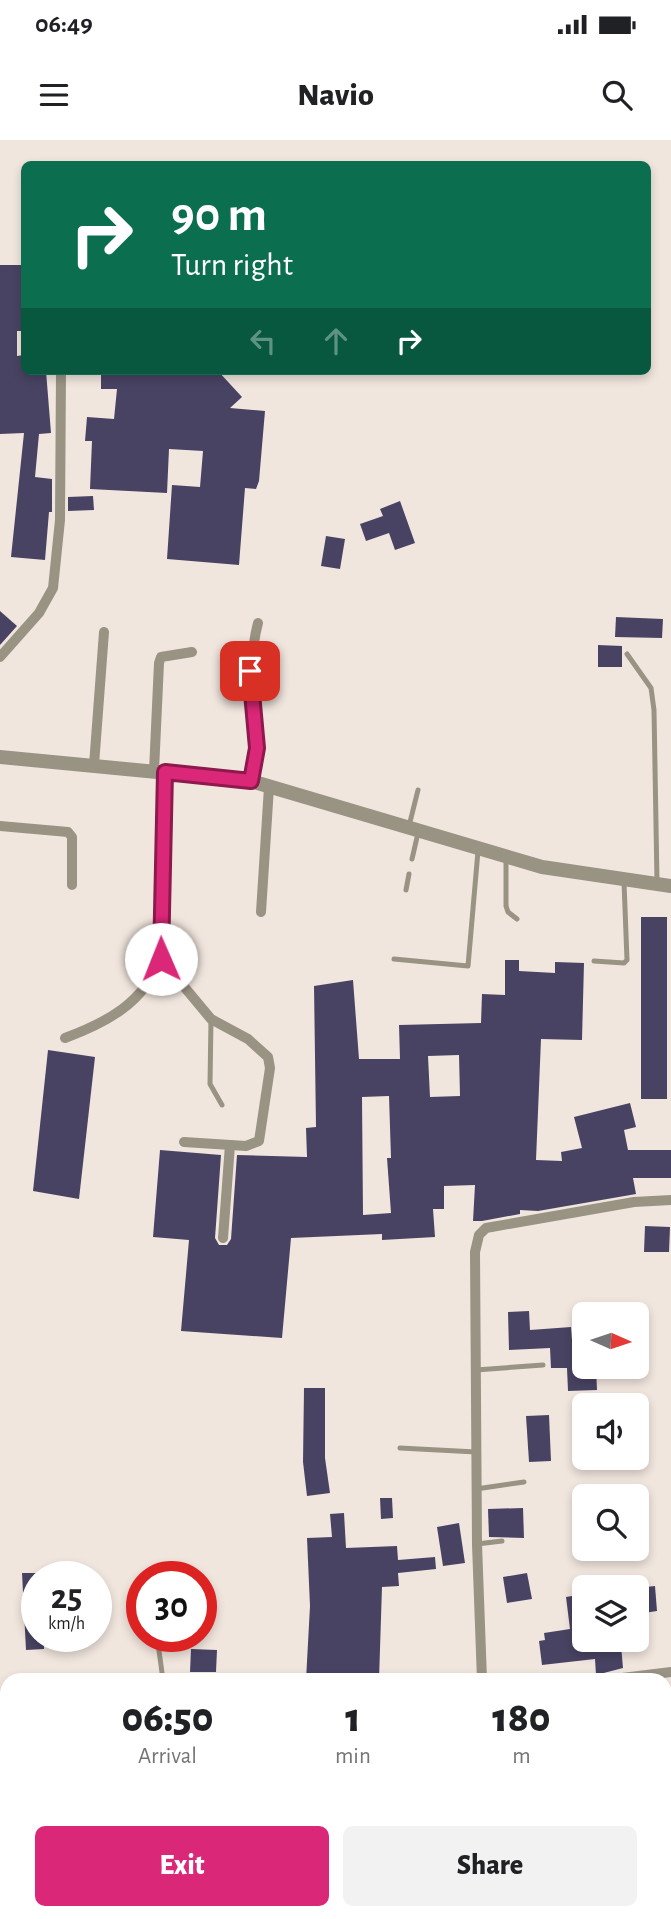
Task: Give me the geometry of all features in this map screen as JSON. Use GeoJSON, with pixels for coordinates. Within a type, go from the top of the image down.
{"type":"FeatureCollection","features":[{"type":"Feature","properties":{"kind":"street"},"geometry":{"type":"LineString","coordinates":[[0,657],[39,613],[53,588],[60,520],[61,375]]}},
{"type":"Feature","properties":{"kind":"street"},"geometry":{"type":"LineString","coordinates":[[251,781],[257,748],[250,671],[258,623]]}},
{"type":"Feature","properties":{"kind":"street"},"geometry":{"type":"LineString","coordinates":[[94,765],[104,632]]}},
{"type":"Feature","properties":{"kind":"street"},"geometry":{"type":"LineString","coordinates":[[65,1038],[95,1027],[131,1005],[152,980],[161,959],[159,663],[161,657],[192,652]]}},
{"type":"Feature","properties":{"kind":"street"},"geometry":{"type":"LineString","coordinates":[[0,757],[251,781],[478,851],[542,867],[664,885]]}},
{"type":"Feature","properties":{"kind":"street"},"geometry":{"type":"LineString","coordinates":[[261,912],[269,787]]}},
{"type":"Feature","properties":{"kind":"street"},"geometry":{"type":"LineString","coordinates":[[0,825],[68,832],[72,837],[72,885]]}},
{"type":"Feature","properties":{"kind":"street"},"geometry":{"type":"LineString","coordinates":[[161,959],[211,1018],[248,1039],[268,1057],[270,1068],[259,1141],[246,1146],[184,1142]]}},
{"type":"Feature","properties":{"kind":"street"},"geometry":{"type":"LineString","coordinates":[[223,1238],[230,1145]]}},
{"type":"Feature","properties":{"kind":"street"},"geometry":{"type":"LineString","coordinates":[[482,1673],[476,1489],[475,1252],[478,1235],[486,1228],[634,1202],[671,1200]]}},
{"type":"Feature","properties":{"kind":"lane"},"geometry":{"type":"LineString","coordinates":[[627,654],[651,688],[653,699],[664,885]]}},
{"type":"Feature","properties":{"kind":"lane"},"geometry":{"type":"LineString","coordinates":[[412,859],[418,790]]}},
{"type":"Feature","properties":{"kind":"lane"},"geometry":{"type":"LineString","coordinates":[[394,959],[468,966],[478,851]]}},
{"type":"Feature","properties":{"kind":"lane"},"geometry":{"type":"LineString","coordinates":[[506,858],[506,906],[508,912],[517,919]]}},
{"type":"Feature","properties":{"kind":"lane"},"geometry":{"type":"LineString","coordinates":[[406,890],[409,874]]}},
{"type":"Feature","properties":{"kind":"lane"},"geometry":{"type":"LineString","coordinates":[[594,961],[624,963],[627,960],[623,879]]}},
{"type":"Feature","properties":{"kind":"lane"},"geometry":{"type":"LineString","coordinates":[[211,1018],[210,1084],[222,1105]]}},
{"type":"Feature","properties":{"kind":"lane"},"geometry":{"type":"LineString","coordinates":[[475,1370],[542,1365]]}},
{"type":"Feature","properties":{"kind":"lane"},"geometry":{"type":"LineString","coordinates":[[400,1448],[476,1452]]}},
{"type":"Feature","properties":{"kind":"lane"},"geometry":{"type":"LineString","coordinates":[[476,1489],[524,1482]]}},
{"type":"Feature","properties":{"kind":"lane"},"geometry":{"type":"LineString","coordinates":[[477,1544],[502,1541]]}},
{"type":"Feature","properties":{"kind":"lane"},"geometry":{"type":"LineString","coordinates":[[159,1652],[162,1673]]}},
{"type":"Feature","properties":{"kind":"building"},"geometry":{"type":"Polygon","coordinates":[[[0,265],[21,265],[21,331],[17,331],[17,356],[21,355],[21,375],[46,375],[51,433],[39,434],[35,477],[52,479],[52,512],[49,512],[45,560],[11,557],[24,433],[0,434],[0,265]]]}},
{"type":"Feature","properties":{"kind":"building"},"geometry":{"type":"Polygon","coordinates":[[[101,375],[222,375],[242,397],[230,408],[265,411],[259,481],[256,489],[245,488],[239,565],[167,559],[172,485],[200,487],[203,451],[169,449],[167,493],[90,489],[92,441],[85,441],[87,417],[114,419],[117,389],[101,389],[101,375]]]}},
{"type":"Feature","properties":{"kind":"building"},"geometry":{"type":"Polygon","coordinates":[[[93,496],[94,510],[68,511],[68,497],[93,496]]]}},
{"type":"Feature","properties":{"kind":"building"},"geometry":{"type":"Polygon","coordinates":[[[400,501],[415,543],[395,550],[389,533],[366,541],[360,524],[383,516],[380,509],[400,501]]]}},
{"type":"Feature","properties":{"kind":"building"},"geometry":{"type":"Polygon","coordinates":[[[326,536],[345,539],[340,569],[321,566],[326,536]]]}},
{"type":"Feature","properties":{"kind":"building"},"geometry":{"type":"Polygon","coordinates":[[[0,611],[17,626],[0,645],[0,611]]]}},
{"type":"Feature","properties":{"kind":"building"},"geometry":{"type":"Polygon","coordinates":[[[616,617],[663,619],[662,638],[615,637],[616,617]]]}},
{"type":"Feature","properties":{"kind":"building"},"geometry":{"type":"Polygon","coordinates":[[[598,645],[622,646],[622,667],[598,667],[598,645]]]}},
{"type":"Feature","properties":{"kind":"building"},"geometry":{"type":"Polygon","coordinates":[[[641,917],[667,917],[667,1099],[641,1099],[641,917]]]}},
{"type":"Feature","properties":{"kind":"building"},"geometry":{"type":"Polygon","coordinates":[[[505,960],[519,960],[519,971],[555,973],[555,962],[584,963],[582,1040],[541,1039],[536,1160],[562,1161],[561,1152],[582,1148],[574,1117],[630,1103],[636,1127],[624,1130],[628,1150],[671,1150],[671,1178],[633,1178],[636,1194],[538,1211],[520,1210],[520,1214],[482,1221],[473,1221],[475,1185],[444,1186],[444,1209],[433,1209],[435,1237],[382,1240],[382,1234],[291,1238],[282,1338],[181,1331],[189,1240],[153,1237],[160,1150],[221,1155],[215,1238],[219,1245],[227,1245],[231,1239],[237,1155],[307,1157],[306,1128],[316,1127],[314,986],[353,980],[359,1059],[400,1059],[399,1025],[481,1023],[482,994],[505,995],[505,960]],[[459,1055],[428,1056],[430,1097],[460,1096],[459,1055]],[[389,1096],[362,1097],[363,1215],[391,1213],[387,1158],[391,1158],[389,1096]]]}},
{"type":"Feature","properties":{"kind":"building"},"geometry":{"type":"Polygon","coordinates":[[[48,1050],[95,1057],[79,1199],[33,1191],[48,1050]]]}},
{"type":"Feature","properties":{"kind":"building"},"geometry":{"type":"Polygon","coordinates":[[[645,1226],[670,1227],[669,1252],[644,1252],[645,1226]]]}},
{"type":"Feature","properties":{"kind":"building"},"geometry":{"type":"Polygon","coordinates":[[[529,1311],[530,1330],[571,1327],[572,1379],[597,1379],[597,1390],[568,1391],[567,1368],[551,1368],[550,1348],[509,1350],[508,1312],[529,1311]]]}},
{"type":"Feature","properties":{"kind":"building"},"geometry":{"type":"Polygon","coordinates":[[[304,1388],[325,1388],[325,1458],[330,1493],[307,1496],[303,1462],[304,1388]]]}},
{"type":"Feature","properties":{"kind":"building"},"geometry":{"type":"Polygon","coordinates":[[[549,1415],[551,1461],[529,1462],[526,1416],[549,1415]]]}},
{"type":"Feature","properties":{"kind":"building"},"geometry":{"type":"Polygon","coordinates":[[[380,1498],[392,1498],[393,1518],[381,1519],[380,1498]]]}},
{"type":"Feature","properties":{"kind":"building"},"geometry":{"type":"Polygon","coordinates":[[[523,1508],[524,1538],[489,1537],[488,1509],[523,1508]]]}},
{"type":"Feature","properties":{"kind":"building"},"geometry":{"type":"Polygon","coordinates":[[[344,1513],[346,1548],[397,1546],[398,1560],[435,1557],[436,1569],[398,1573],[399,1586],[382,1587],[379,1673],[306,1673],[310,1606],[307,1538],[332,1537],[330,1514],[344,1513]]]}},
{"type":"Feature","properties":{"kind":"building"},"geometry":{"type":"Polygon","coordinates":[[[459,1523],[465,1563],[443,1566],[437,1527],[459,1523]]]}},
{"type":"Feature","properties":{"kind":"building"},"geometry":{"type":"Polygon","coordinates":[[[527,1573],[532,1599],[507,1603],[503,1577],[527,1573]]]}},
{"type":"Feature","properties":{"kind":"building"},"geometry":{"type":"Polygon","coordinates":[[[655,1586],[657,1611],[649,1612],[649,1587],[655,1586]]]}},
{"type":"Feature","properties":{"kind":"building"},"geometry":{"type":"Polygon","coordinates":[[[572,1596],[572,1652],[622,1652],[623,1668],[596,1673],[595,1659],[542,1665],[539,1641],[545,1640],[544,1633],[570,1629],[566,1597],[572,1596]]]}},
{"type":"Feature","properties":{"kind":"building"},"geometry":{"type":"Polygon","coordinates":[[[191,1652],[217,1652],[216,1672],[190,1672],[191,1652]]]}},
{"type":"Feature","properties":{"kind":"route"},"geometry":{"type":"LineString","coordinates":[[161,959],[159,949],[165,772],[251,781],[257,748],[250,671]]}}]}
